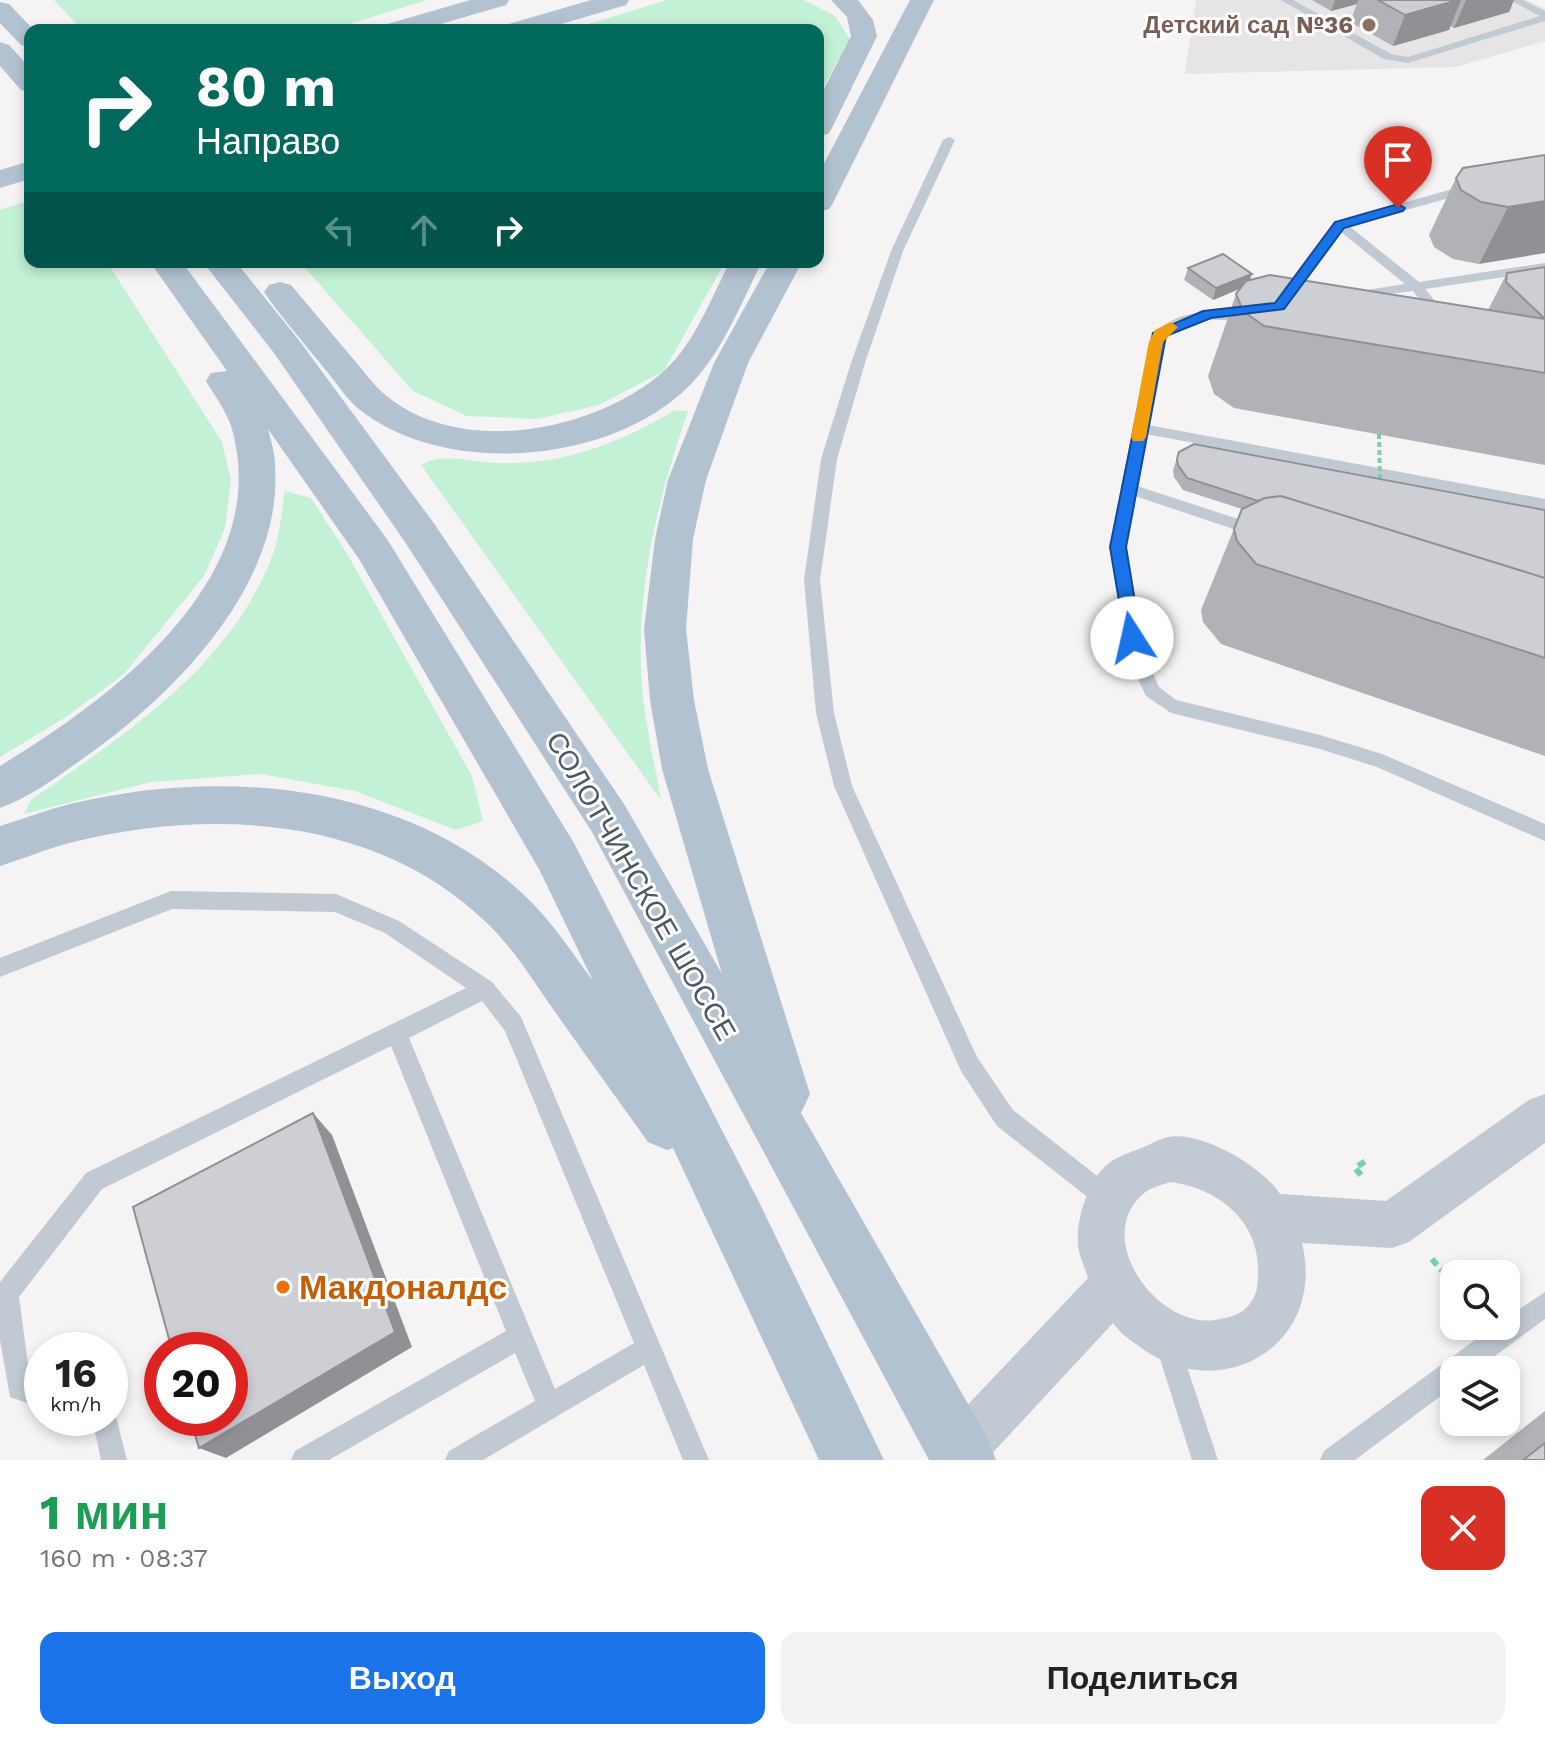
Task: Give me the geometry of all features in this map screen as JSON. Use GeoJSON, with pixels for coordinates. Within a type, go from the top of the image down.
{"type":"FeatureCollection","features":[{"type":"Feature","properties":{"kind":"main road"},"geometry":{"type":"LineString","coordinates":[[18,0],[39,24]]}},
{"type":"Feature","properties":{"kind":"main road"},"geometry":{"type":"LineString","coordinates":[[394,24],[453,0]]}},
{"type":"Feature","properties":{"kind":"main road"},"geometry":{"type":"LineString","coordinates":[[400,24],[497,0]]}},
{"type":"Feature","properties":{"kind":"main road"},"geometry":{"type":"LineString","coordinates":[[499,24],[581,0]]}},
{"type":"Feature","properties":{"kind":"main road"},"geometry":{"type":"LineString","coordinates":[[535,24],[617,0]]}},
{"type":"Feature","properties":{"kind":"main road"},"geometry":{"type":"LineString","coordinates":[[824,116],[864,36],[864,22],[855,9],[843,0]]}},
{"type":"Feature","properties":{"kind":"main road"},"geometry":{"type":"LineString","coordinates":[[824,191],[922,0]]}},
{"type":"Feature","properties":{"kind":"main road"},"geometry":{"type":"LineString","coordinates":[[0,9],[24,34]]}},
{"type":"Feature","properties":{"kind":"main road"},"geometry":{"type":"LineString","coordinates":[[0,50],[24,77]]}},
{"type":"Feature","properties":{"kind":"main road"},"geometry":{"type":"LineString","coordinates":[[0,179],[24,172]]}},
{"type":"Feature","properties":{"kind":"main road"},"geometry":{"type":"LineString","coordinates":[[0,789],[66,749],[145,687],[189,638],[222,593],[247,539],[256,501],[257,460],[250,429],[239,405],[145,268]]}},
{"type":"Feature","properties":{"kind":"main road","name":"СОЛОТЧИНСКОЕ ШОССЕ"},"geometry":{"type":"LineString","coordinates":[[170,268],[373,549],[557,857],[740,1224],[852,1460]]}},
{"type":"Feature","properties":{"kind":"main road","name":"СОЛОТЧИНСКОЕ ШОССЕ"},"geometry":{"type":"LineString","coordinates":[[224,268],[286,346],[419,532],[608,818],[961,1455]]}},
{"type":"Feature","properties":{"kind":"main road"},"geometry":{"type":"LineString","coordinates":[[260,268],[370,401],[386,414],[437,435],[503,441],[567,436],[633,412],[660,394],[679,377],[696,354],[743,268]]}},
{"type":"Feature","properties":{"kind":"main road"},"geometry":{"type":"LineString","coordinates":[[783,268],[731,363],[687,480],[674,539],[665,629],[672,700],[685,769],[808,1176]]}},
{"type":"Feature","properties":{"kind":"main road"},"geometry":{"type":"LineString","coordinates":[[0,846],[78,822],[177,806],[266,806],[341,816],[403,838],[455,868],[499,902],[532,939],[740,1224]]}},
{"type":"Feature","properties":{"kind":"street"},"geometry":{"type":"LineString","coordinates":[[1268,1217],[1392,1225],[1545,1116]]}},
{"type":"Feature","properties":{"kind":"street"},"geometry":{"type":"LineString","coordinates":[[1183,1160],[1224,1173],[1248,1192],[1268,1217],[1280,1245],[1283,1278],[1276,1309],[1257,1332],[1230,1346],[1197,1347],[1165,1337],[1136,1316],[1114,1286],[1102,1254],[1100,1224],[1107,1198],[1123,1177],[1144,1164],[1183,1160]]}},
{"type":"Feature","properties":{"kind":"street"},"geometry":{"type":"LineString","coordinates":[[961,1455],[1114,1286]]}},
{"type":"Feature","properties":{"kind":"lane"},"geometry":{"type":"LineString","coordinates":[[1286,0],[1388,57],[1408,60],[1545,16]]}},
{"type":"Feature","properties":{"kind":"lane"},"geometry":{"type":"LineString","coordinates":[[1515,0],[1545,16]]}},
{"type":"Feature","properties":{"kind":"lane"},"geometry":{"type":"LineString","coordinates":[[949,140],[897,251],[829,459],[812,580],[825,713],[843,786],[969,1064],[1005,1118],[1107,1198]]}},
{"type":"Feature","properties":{"kind":"lane"},"geometry":{"type":"LineString","coordinates":[[1294,304],[1279,306],[1340,225],[1486,183]]}},
{"type":"Feature","properties":{"kind":"lane"},"geometry":{"type":"LineString","coordinates":[[1340,225],[1416,286],[1452,330]]}},
{"type":"Feature","properties":{"kind":"lane"},"geometry":{"type":"LineString","coordinates":[[1340,297],[1545,267]]}},
{"type":"Feature","properties":{"kind":"lane"},"geometry":{"type":"LineString","coordinates":[[1266,315],[1197,317],[1160,333],[1118,547],[1136,656],[1152,691],[1171,706],[1320,742],[1382,761],[1545,833]]}},
{"type":"Feature","properties":{"kind":"lane"},"geometry":{"type":"LineString","coordinates":[[1140,428],[1545,504]]}},
{"type":"Feature","properties":{"kind":"lane"},"geometry":{"type":"LineString","coordinates":[[1129,489],[1278,538]]}},
{"type":"Feature","properties":{"kind":"lane"},"geometry":{"type":"LineString","coordinates":[[0,968],[171,900],[336,903],[392,927],[485,989],[513,1024],[696,1460]]}},
{"type":"Feature","properties":{"kind":"lane"},"geometry":{"type":"LineString","coordinates":[[24,1390],[19,1388],[6,1294],[94,1181],[485,989]]}},
{"type":"Feature","properties":{"kind":"lane"},"geometry":{"type":"LineString","coordinates":[[396,1033],[550,1407]]}},
{"type":"Feature","properties":{"kind":"lane"},"geometry":{"type":"LineString","coordinates":[[1474,1356],[1545,1304]]}},
{"type":"Feature","properties":{"kind":"lane"},"geometry":{"type":"LineString","coordinates":[[304,1460],[521,1336]]}},
{"type":"Feature","properties":{"kind":"lane"},"geometry":{"type":"LineString","coordinates":[[1165,1337],[1205,1460]]}},
{"type":"Feature","properties":{"kind":"lane"},"geometry":{"type":"LineString","coordinates":[[458,1460],[649,1348]]}},
{"type":"Feature","properties":{"kind":"lane"},"geometry":{"type":"LineString","coordinates":[[1333,1460],[1440,1381]]}},
{"type":"Feature","properties":{"kind":"lane"},"geometry":{"type":"LineString","coordinates":[[109,1436],[114,1460]]}},
{"type":"Feature","properties":{"kind":"path"},"geometry":{"type":"LineString","coordinates":[[1379,434],[1380,492]]}},
{"type":"Feature","properties":{"kind":"path"},"geometry":{"type":"LineString","coordinates":[[1432,1259],[1440,1268]]}},
{"type":"Feature","properties":{"kind":"shaded area","name":"Детский сад №36"},"geometry":{"type":"Polygon","coordinates":[[[1196,0],[1527,0],[1545,9],[1545,41],[1456,67],[1185,74],[1196,0]]]}},
{"type":"Feature","properties":{"kind":"green space"},"geometry":{"type":"Polygon","coordinates":[[[54,0],[427,0],[349,24],[76,24],[54,0]]]}},
{"type":"Feature","properties":{"kind":"green space"},"geometry":{"type":"Polygon","coordinates":[[[667,0],[804,0],[835,16],[850,39],[824,86],[824,24],[589,24],[667,0]]]}},
{"type":"Feature","properties":{"kind":"green space"},"geometry":{"type":"Polygon","coordinates":[[[24,202],[24,268],[111,268],[222,442],[231,480],[225,528],[204,576],[124,674],[66,717],[0,757],[0,210],[24,202]]]}},
{"type":"Feature","properties":{"kind":"green space"},"geometry":{"type":"Polygon","coordinates":[[[305,268],[722,268],[664,371],[599,405],[537,419],[467,416],[413,391],[305,268]]]}},
{"type":"Feature","properties":{"kind":"green space"},"geometry":{"type":"Polygon","coordinates":[[[675,410],[688,411],[657,517],[641,624],[643,698],[661,800],[421,465],[440,459],[523,463],[569,456],[612,442],[675,410]]]}},
{"type":"Feature","properties":{"kind":"green space"},"geometry":{"type":"Polygon","coordinates":[[[285,491],[311,498],[346,552],[472,776],[483,821],[456,830],[355,791],[261,774],[151,782],[24,814],[31,800],[173,694],[232,629],[256,592],[274,551],[285,491]]]}},
{"type":"Feature","properties":{"kind":"building"},"geometry":{"type":"Polygon","coordinates":[[[1378,0],[1458,0],[1405,15],[1378,0]]]}},
{"type":"Feature","properties":{"kind":"building"},"geometry":{"type":"Polygon","coordinates":[[[1545,155],[1545,201],[1508,207],[1481,202],[1461,190],[1456,178],[1463,168],[1545,155]]]}},
{"type":"Feature","properties":{"kind":"building"},"geometry":{"type":"Polygon","coordinates":[[[1223,254],[1252,274],[1216,288],[1188,268],[1223,254]]]}},
{"type":"Feature","properties":{"kind":"building"},"geometry":{"type":"Polygon","coordinates":[[[1545,267],[1545,319],[1506,282],[1507,273],[1545,267]]]}},
{"type":"Feature","properties":{"kind":"building"},"geometry":{"type":"Polygon","coordinates":[[[1270,275],[1545,319],[1545,373],[1264,326],[1243,311],[1236,294],[1246,281],[1270,275]]]}},
{"type":"Feature","properties":{"kind":"building"},"geometry":{"type":"Polygon","coordinates":[[[1194,444],[1545,510],[1545,578],[1281,496],[1258,501],[1187,478],[1177,459],[1179,452],[1194,444]]]}},
{"type":"Feature","properties":{"kind":"building"},"geometry":{"type":"Polygon","coordinates":[[[1281,496],[1545,578],[1545,658],[1256,564],[1237,541],[1234,529],[1242,509],[1265,498],[1281,496]]]}},
{"type":"Feature","properties":{"kind":"building","name":"Макдоналдс"},"geometry":{"type":"Polygon","coordinates":[[[313,1113],[395,1332],[248,1419],[248,1332],[167,1332],[133,1207],[313,1113]]]}},
{"type":"Feature","properties":{"kind":"building","name":"Макдоналдс"},"geometry":{"type":"Polygon","coordinates":[[[195,1436],[219,1436],[199,1448],[195,1436]]]}},
{"type":"Feature","properties":{"kind":"building"},"geometry":{"type":"Polygon","coordinates":[[[1545,1443],[1545,1460],[1523,1460],[1545,1443]]]}},
{"type":"Feature","properties":{"kind":"slow traffic"},"geometry":{"type":"LineString","coordinates":[[1138,437],[1156,342],[1160,333],[1171,327]]}},
{"type":"Feature","properties":{"kind":"place","name":"Детский сад №36"},"geometry":{"type":"Point","coordinates":[1369,25]}},
{"type":"Feature","properties":{"kind":"place","name":"Макдоналдс"},"geometry":{"type":"Point","coordinates":[283,1287]}},
{"type":"Feature","properties":{"kind":"route"},"geometry":{"type":"LineString","coordinates":[[1132,638],[1118,547],[1160,333],[1208,314],[1223,315],[1279,306],[1340,225],[1398,208]]}}]}
